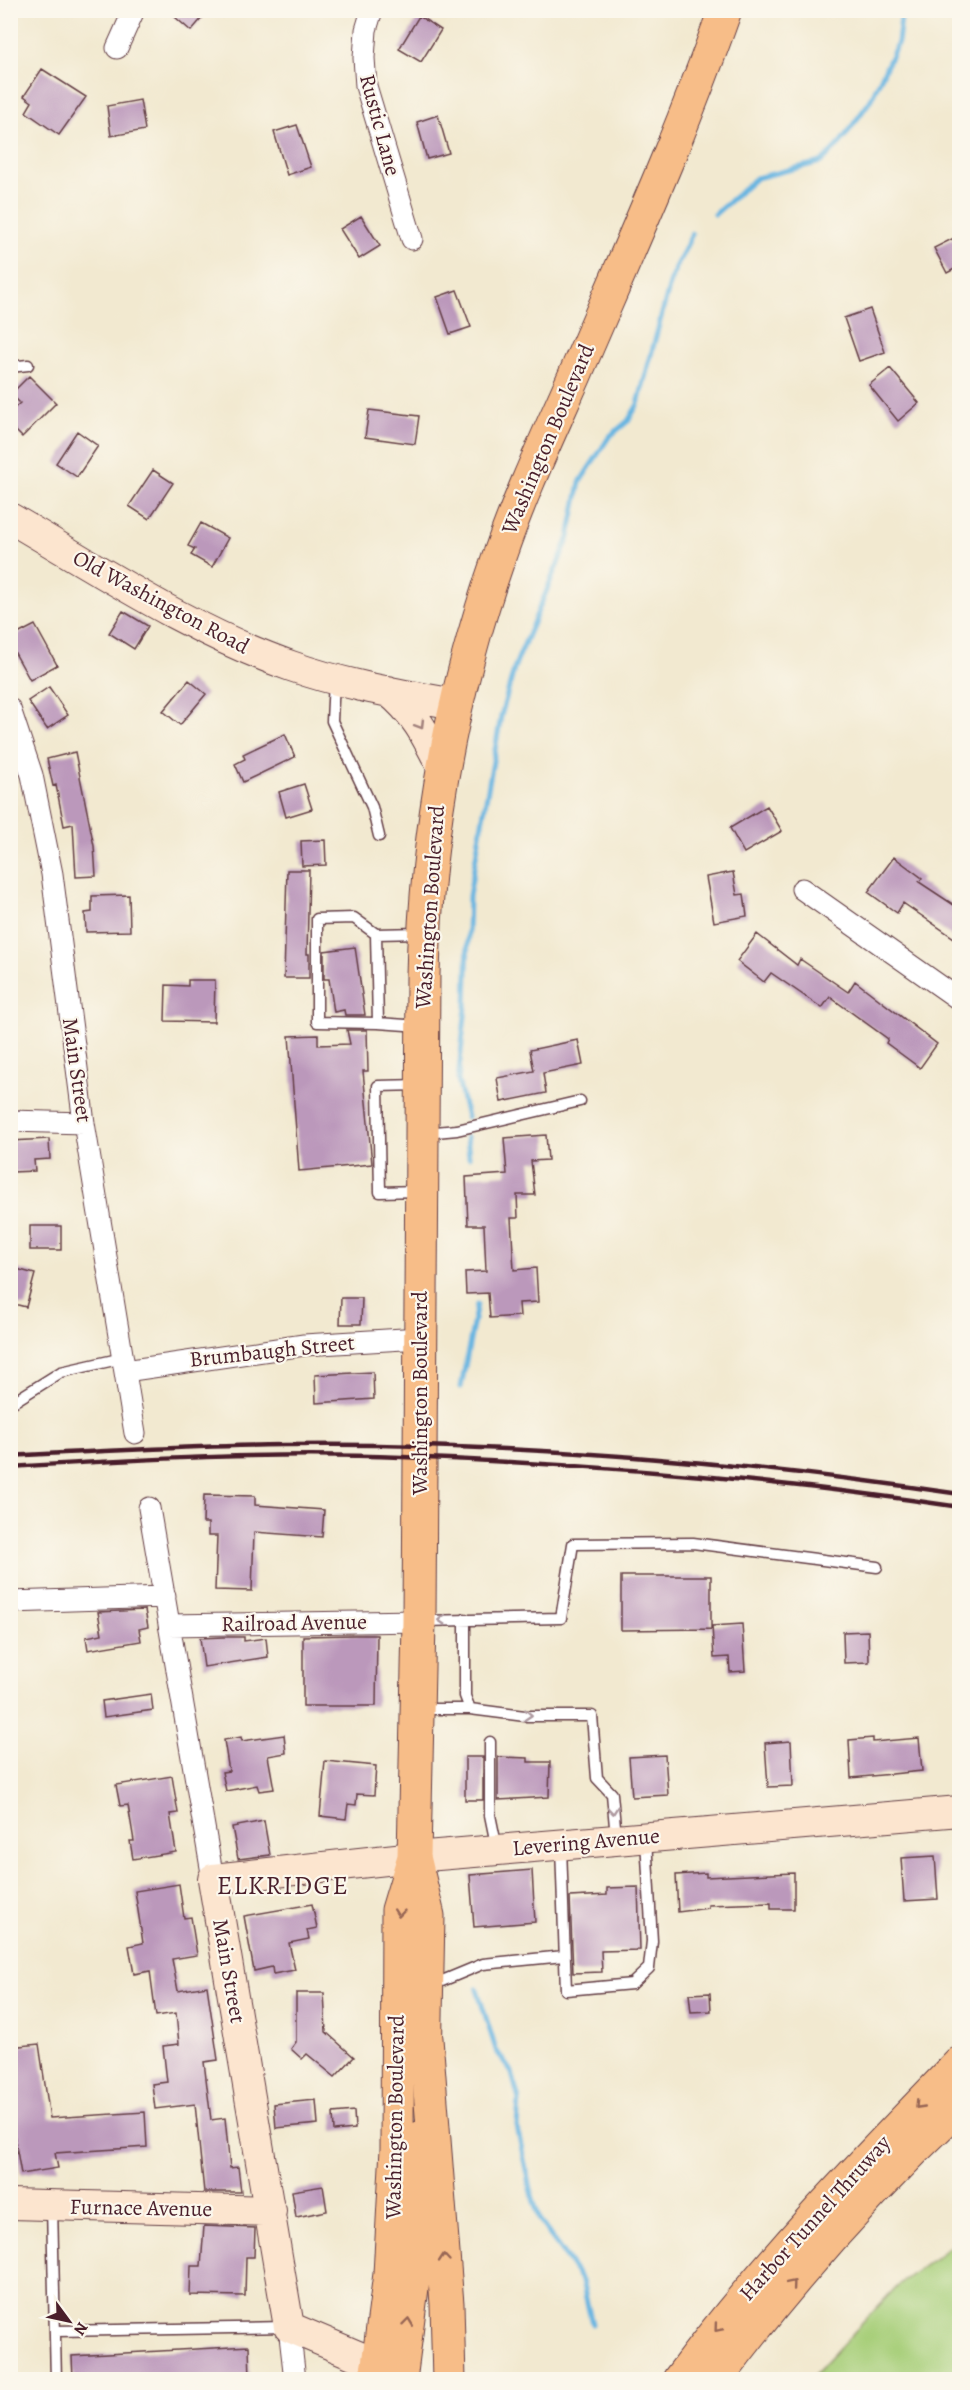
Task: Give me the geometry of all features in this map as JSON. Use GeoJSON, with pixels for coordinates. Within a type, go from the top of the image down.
{"type":"FeatureCollection","features":[{"type":"Feature","properties":{"kind":"main road","name":"Washington Boulevard"},"geometry":{"type":"LineString","coordinates":[[382,2376],[412,2283],[420,2196],[426,2039],[428,1916],[414,1857],[419,1621],[422,1026],[424,933],[430,852],[442,767],[455,704],[485,598],[504,542],[657,186],[725,10]]}},
{"type":"Feature","properties":{"kind":"main road","name":"Washington Boulevard"},"geometry":{"type":"LineString","coordinates":[[382,2376],[397,2149],[398,1910],[414,1857]]}},
{"type":"Feature","properties":{"kind":"main road"},"geometry":{"type":"LineString","coordinates":[[426,2039],[447,2304],[449,2379]]}},
{"type":"Feature","properties":{"kind":"main road","name":"Harbor Tunnel Thruway"},"geometry":{"type":"LineString","coordinates":[[679,2379],[712,2335],[785,2249],[858,2167],[960,2063]]}},
{"type":"Feature","properties":{"kind":"main road","name":"Harbor Tunnel Thruway"},"geometry":{"type":"LineString","coordinates":[[716,2379],[741,2345],[860,2206],[960,2105]]}},
{"type":"Feature","properties":{"kind":"street"},"geometry":{"type":"LineString","coordinates":[[117,48],[134,10]]}},
{"type":"Feature","properties":{"kind":"street","name":"Rustic Lane"},"geometry":{"type":"LineString","coordinates":[[372,10],[366,30],[364,58],[366,86],[412,239]]}},
{"type":"Feature","properties":{"kind":"street","name":"Old Washington Road"},"geometry":{"type":"LineString","coordinates":[[10,518],[202,628],[292,667],[334,679],[455,704]]}},
{"type":"Feature","properties":{"kind":"street","name":"Old Washington Road"},"geometry":{"type":"LineString","coordinates":[[388,691],[405,705],[419,722],[442,767]]}},
{"type":"Feature","properties":{"kind":"street","name":"Main Street"},"geometry":{"type":"LineString","coordinates":[[10,709],[32,775],[52,874],[84,1123],[135,1433]]}},
{"type":"Feature","properties":{"kind":"street"},"geometry":{"type":"LineString","coordinates":[[802,889],[960,1000]]}},
{"type":"Feature","properties":{"kind":"street"},"geometry":{"type":"LineString","coordinates":[[10,1120],[84,1123]]}},
{"type":"Feature","properties":{"kind":"street","name":"Brumbaugh Street"},"geometry":{"type":"LineString","coordinates":[[124,1364],[304,1345],[420,1338]]}},
{"type":"Feature","properties":{"kind":"street","name":"Main Street"},"geometry":{"type":"LineString","coordinates":[[149,1508],[271,2211],[295,2379]]}},
{"type":"Feature","properties":{"kind":"street"},"geometry":{"type":"LineString","coordinates":[[10,1602],[165,1597]]}},
{"type":"Feature","properties":{"kind":"street","name":"Railroad Avenue"},"geometry":{"type":"LineString","coordinates":[[169,1625],[419,1621]]}},
{"type":"Feature","properties":{"kind":"street","name":"Levering Avenue"},"geometry":{"type":"LineString","coordinates":[[213,1879],[498,1849],[960,1811]]}},
{"type":"Feature","properties":{"kind":"street","name":"Furnace Avenue"},"geometry":{"type":"LineString","coordinates":[[10,2204],[271,2211]]}},
{"type":"Feature","properties":{"kind":"street"},"geometry":{"type":"LineString","coordinates":[[289,2327],[382,2376]]}},
{"type":"Feature","properties":{"kind":"lane"},"geometry":{"type":"LineString","coordinates":[[10,367],[28,365]]}},
{"type":"Feature","properties":{"kind":"lane"},"geometry":{"type":"LineString","coordinates":[[334,679],[332,721],[372,807],[379,836]]}},
{"type":"Feature","properties":{"kind":"lane"},"geometry":{"type":"LineString","coordinates":[[422,1026],[317,1022],[317,919],[354,918],[376,934],[424,933]]}},
{"type":"Feature","properties":{"kind":"lane"},"geometry":{"type":"LineString","coordinates":[[376,934],[378,1023]]}},
{"type":"Feature","properties":{"kind":"lane"},"geometry":{"type":"LineString","coordinates":[[421,1191],[380,1192],[378,1086],[422,1085]]}},
{"type":"Feature","properties":{"kind":"lane"},"geometry":{"type":"LineString","coordinates":[[421,1133],[457,1130],[580,1101]]}},
{"type":"Feature","properties":{"kind":"lane"},"geometry":{"type":"LineString","coordinates":[[10,1404],[61,1372],[124,1364]]}},
{"type":"Feature","properties":{"kind":"lane"},"geometry":{"type":"LineString","coordinates":[[419,1621],[561,1618],[573,1544],[693,1543],[877,1567]]}},
{"type":"Feature","properties":{"kind":"lane"},"geometry":{"type":"LineString","coordinates":[[465,1619],[465,1696],[470,1709]]}},
{"type":"Feature","properties":{"kind":"lane"},"geometry":{"type":"LineString","coordinates":[[417,1709],[470,1709],[525,1716],[592,1716],[597,1778],[612,1794],[616,1839]]}},
{"type":"Feature","properties":{"kind":"lane"},"geometry":{"type":"LineString","coordinates":[[490,1742],[490,1815],[498,1849]]}},
{"type":"Feature","properties":{"kind":"lane"},"geometry":{"type":"LineString","coordinates":[[561,1844],[566,1990],[632,1984],[645,1975],[651,1959],[652,1941],[646,1837]]}},
{"type":"Feature","properties":{"kind":"lane"},"geometry":{"type":"LineString","coordinates":[[427,1987],[483,1964],[564,1956]]}},
{"type":"Feature","properties":{"kind":"lane"},"geometry":{"type":"LineString","coordinates":[[52,2205],[56,2379]]}},
{"type":"Feature","properties":{"kind":"lane"},"geometry":{"type":"LineString","coordinates":[[56,2331],[289,2327]]}},
{"type":"Feature","properties":{"kind":"green space"},"geometry":{"type":"Polygon","coordinates":[[[959,2240],[959,2379],[810,2379],[898,2285],[959,2240]]]}},
{"type":"Feature","properties":{"kind":"building"},"geometry":{"type":"Polygon","coordinates":[[[167,10],[209,10],[191,31],[167,10]]]}},
{"type":"Feature","properties":{"kind":"building"},"geometry":{"type":"Polygon","coordinates":[[[419,16],[441,30],[421,62],[399,49],[419,16]]]}},
{"type":"Feature","properties":{"kind":"building"},"geometry":{"type":"Polygon","coordinates":[[[42,69],[86,97],[59,135],[26,112],[32,102],[24,96],[42,69]]]}},
{"type":"Feature","properties":{"kind":"building"},"geometry":{"type":"Polygon","coordinates":[[[140,100],[145,130],[111,136],[107,106],[140,100]]]}},
{"type":"Feature","properties":{"kind":"building"},"geometry":{"type":"Polygon","coordinates":[[[438,115],[449,153],[427,159],[417,122],[438,115]]]}},
{"type":"Feature","properties":{"kind":"building"},"geometry":{"type":"Polygon","coordinates":[[[297,125],[311,167],[287,175],[274,132],[297,125]]]}},
{"type":"Feature","properties":{"kind":"building"},"geometry":{"type":"Polygon","coordinates":[[[361,216],[380,246],[359,259],[340,229],[361,216]]]}},
{"type":"Feature","properties":{"kind":"building"},"geometry":{"type":"Polygon","coordinates":[[[960,235],[960,266],[947,273],[934,248],[960,235]]]}},
{"type":"Feature","properties":{"kind":"building"},"geometry":{"type":"Polygon","coordinates":[[[457,290],[471,327],[450,334],[437,297],[457,290]]]}},
{"type":"Feature","properties":{"kind":"building"},"geometry":{"type":"Polygon","coordinates":[[[870,309],[885,352],[859,361],[844,318],[870,309]]]}},
{"type":"Feature","properties":{"kind":"building"},"geometry":{"type":"Polygon","coordinates":[[[890,368],[919,403],[898,421],[869,385],[890,368]]]}},
{"type":"Feature","properties":{"kind":"building"},"geometry":{"type":"Polygon","coordinates":[[[29,376],[56,403],[22,437],[10,425],[10,412],[20,403],[11,394],[29,376]]]}},
{"type":"Feature","properties":{"kind":"building"},"geometry":{"type":"Polygon","coordinates":[[[369,410],[419,416],[415,444],[365,437],[369,410]]]}},
{"type":"Feature","properties":{"kind":"building"},"geometry":{"type":"Polygon","coordinates":[[[77,431],[98,446],[77,477],[56,463],[77,431]]]}},
{"type":"Feature","properties":{"kind":"building"},"geometry":{"type":"Polygon","coordinates":[[[153,470],[173,483],[149,519],[129,506],[153,470]]]}},
{"type":"Feature","properties":{"kind":"building"},"geometry":{"type":"Polygon","coordinates":[[[201,523],[228,538],[212,567],[191,555],[195,549],[188,546],[201,523]]]}},
{"type":"Feature","properties":{"kind":"building"},"geometry":{"type":"Polygon","coordinates":[[[123,611],[148,626],[134,649],[109,633],[123,611]]]}},
{"type":"Feature","properties":{"kind":"building"},"geometry":{"type":"Polygon","coordinates":[[[35,625],[57,665],[30,680],[10,644],[10,638],[35,625]]]}},
{"type":"Feature","properties":{"kind":"building"},"geometry":{"type":"Polygon","coordinates":[[[189,680],[206,694],[180,725],[163,711],[189,680]]]}},
{"type":"Feature","properties":{"kind":"building"},"geometry":{"type":"Polygon","coordinates":[[[49,687],[68,715],[47,729],[28,701],[49,687]]]}},
{"type":"Feature","properties":{"kind":"building"},"geometry":{"type":"Polygon","coordinates":[[[285,734],[295,757],[243,782],[235,764],[245,759],[243,754],[285,734]]]}},
{"type":"Feature","properties":{"kind":"building"},"geometry":{"type":"Polygon","coordinates":[[[75,752],[94,846],[96,876],[76,877],[73,824],[64,826],[56,785],[53,786],[47,759],[75,752]]]}},
{"type":"Feature","properties":{"kind":"building"},"geometry":{"type":"Polygon","coordinates":[[[304,784],[312,809],[286,817],[279,792],[304,784]]]}},
{"type":"Feature","properties":{"kind":"building"},"geometry":{"type":"Polygon","coordinates":[[[767,806],[782,831],[744,853],[730,828],[767,806]]]}},
{"type":"Feature","properties":{"kind":"building"},"geometry":{"type":"Polygon","coordinates":[[[325,840],[326,865],[302,866],[301,841],[325,840]]]}},
{"type":"Feature","properties":{"kind":"building"},"geometry":{"type":"Polygon","coordinates":[[[894,857],[922,878],[919,882],[960,909],[960,942],[903,903],[897,913],[868,892],[894,857]]]}},
{"type":"Feature","properties":{"kind":"building"},"geometry":{"type":"Polygon","coordinates":[[[287,870],[309,870],[307,954],[309,954],[309,978],[284,978],[287,870]]]}},
{"type":"Feature","properties":{"kind":"building"},"geometry":{"type":"Polygon","coordinates":[[[733,872],[737,895],[744,894],[747,916],[714,922],[706,877],[733,872]]]}},
{"type":"Feature","properties":{"kind":"building"},"geometry":{"type":"Polygon","coordinates":[[[129,895],[130,931],[86,932],[85,913],[92,912],[92,896],[129,895]]]}},
{"type":"Feature","properties":{"kind":"building"},"geometry":{"type":"Polygon","coordinates":[[[757,934],[797,965],[800,959],[848,992],[855,981],[937,1044],[920,1068],[886,1043],[888,1039],[830,997],[822,1008],[771,973],[764,982],[737,961],[757,934]]]}},
{"type":"Feature","properties":{"kind":"building"},"geometry":{"type":"Polygon","coordinates":[[[355,947],[365,1015],[345,1015],[344,1010],[334,1012],[329,979],[324,979],[324,951],[355,947]]]}},
{"type":"Feature","properties":{"kind":"building"},"geometry":{"type":"Polygon","coordinates":[[[188,980],[215,980],[214,1022],[165,1021],[166,985],[188,986],[188,980]]]}},
{"type":"Feature","properties":{"kind":"building"},"geometry":{"type":"Polygon","coordinates":[[[347,1030],[367,1030],[368,1071],[363,1071],[372,1164],[299,1171],[289,1036],[318,1035],[318,1045],[350,1044],[347,1030]]]}},
{"type":"Feature","properties":{"kind":"building"},"geometry":{"type":"Polygon","coordinates":[[[578,1040],[583,1065],[543,1073],[546,1093],[501,1102],[497,1078],[534,1071],[530,1050],[578,1040]]]}},
{"type":"Feature","properties":{"kind":"building"},"geometry":{"type":"Polygon","coordinates":[[[546,1135],[548,1160],[531,1161],[535,1195],[517,1195],[518,1218],[511,1218],[514,1270],[536,1268],[538,1302],[519,1303],[520,1316],[490,1318],[488,1293],[466,1294],[465,1272],[486,1271],[484,1225],[468,1225],[466,1177],[507,1174],[504,1138],[546,1135]]]}},
{"type":"Feature","properties":{"kind":"building"},"geometry":{"type":"Polygon","coordinates":[[[49,1139],[50,1159],[34,1160],[35,1171],[12,1172],[10,1141],[49,1139]]]}},
{"type":"Feature","properties":{"kind":"building"},"geometry":{"type":"Polygon","coordinates":[[[30,1226],[61,1226],[61,1250],[30,1250],[30,1226]]]}},
{"type":"Feature","properties":{"kind":"building"},"geometry":{"type":"Polygon","coordinates":[[[13,1268],[35,1274],[26,1307],[10,1303],[13,1268]]]}},
{"type":"Feature","properties":{"kind":"building"},"geometry":{"type":"Polygon","coordinates":[[[341,1298],[362,1298],[361,1324],[340,1324],[341,1298]]]}},
{"type":"Feature","properties":{"kind":"building"},"geometry":{"type":"Polygon","coordinates":[[[373,1372],[374,1399],[316,1403],[315,1375],[373,1372]]]}},
{"type":"Feature","properties":{"kind":"building"},"geometry":{"type":"Polygon","coordinates":[[[204,1495],[255,1496],[255,1505],[324,1510],[322,1537],[254,1532],[252,1591],[215,1590],[217,1536],[208,1536],[208,1523],[203,1523],[204,1495]]]}},
{"type":"Feature","properties":{"kind":"building"},"geometry":{"type":"Polygon","coordinates":[[[621,1576],[711,1576],[711,1629],[621,1630],[621,1576]]]}},
{"type":"Feature","properties":{"kind":"building"},"geometry":{"type":"Polygon","coordinates":[[[145,1610],[148,1627],[139,1629],[141,1641],[88,1650],[86,1637],[102,1634],[98,1612],[145,1610]]]}},
{"type":"Feature","properties":{"kind":"building"},"geometry":{"type":"Polygon","coordinates":[[[742,1624],[745,1671],[730,1672],[729,1657],[714,1658],[712,1626],[742,1624]]]}},
{"type":"Feature","properties":{"kind":"building"},"geometry":{"type":"Polygon","coordinates":[[[868,1631],[869,1662],[844,1663],[843,1632],[868,1631]]]}},
{"type":"Feature","properties":{"kind":"building"},"geometry":{"type":"Polygon","coordinates":[[[377,1635],[376,1706],[303,1706],[303,1636],[377,1635]]]}},
{"type":"Feature","properties":{"kind":"building"},"geometry":{"type":"Polygon","coordinates":[[[244,1637],[244,1641],[266,1638],[268,1657],[204,1667],[200,1638],[244,1637]]]}},
{"type":"Feature","properties":{"kind":"building"},"geometry":{"type":"Polygon","coordinates":[[[151,1694],[153,1710],[104,1717],[102,1701],[151,1694]]]}},
{"type":"Feature","properties":{"kind":"building"},"geometry":{"type":"Polygon","coordinates":[[[284,1735],[286,1753],[268,1756],[274,1789],[259,1791],[257,1785],[226,1791],[222,1772],[229,1771],[224,1740],[241,1737],[242,1741],[284,1735]]]}},
{"type":"Feature","properties":{"kind":"building"},"geometry":{"type":"Polygon","coordinates":[[[873,1738],[873,1742],[919,1738],[922,1771],[851,1778],[849,1740],[873,1738]]]}},
{"type":"Feature","properties":{"kind":"building"},"geometry":{"type":"Polygon","coordinates":[[[791,1741],[793,1786],[768,1787],[765,1743],[791,1741]]]}},
{"type":"Feature","properties":{"kind":"building"},"geometry":{"type":"Polygon","coordinates":[[[665,1755],[668,1795],[632,1797],[629,1757],[665,1755]]]}},
{"type":"Feature","properties":{"kind":"building"},"geometry":{"type":"Polygon","coordinates":[[[465,1757],[483,1757],[483,1800],[465,1800],[465,1757]]]}},
{"type":"Feature","properties":{"kind":"building"},"geometry":{"type":"Polygon","coordinates":[[[498,1757],[528,1758],[528,1762],[550,1762],[549,1797],[498,1800],[498,1757]]]}},
{"type":"Feature","properties":{"kind":"building"},"geometry":{"type":"Polygon","coordinates":[[[325,1761],[376,1766],[374,1795],[357,1794],[356,1805],[348,1804],[346,1819],[320,1816],[325,1761]]]}},
{"type":"Feature","properties":{"kind":"building"},"geometry":{"type":"Polygon","coordinates":[[[172,1776],[178,1813],[170,1814],[176,1852],[133,1859],[130,1841],[134,1841],[128,1805],[120,1806],[116,1785],[172,1776]]]}},
{"type":"Feature","properties":{"kind":"building"},"geometry":{"type":"Polygon","coordinates":[[[264,1821],[270,1855],[238,1859],[232,1827],[264,1821]]]}},
{"type":"Feature","properties":{"kind":"building"},"geometry":{"type":"Polygon","coordinates":[[[935,1856],[938,1899],[904,1901],[901,1858],[935,1856]]]}},
{"type":"Feature","properties":{"kind":"building"},"geometry":{"type":"Polygon","coordinates":[[[532,1870],[535,1922],[474,1927],[470,1875],[532,1870]]]}},
{"type":"Feature","properties":{"kind":"building"},"geometry":{"type":"Polygon","coordinates":[[[706,1873],[706,1877],[794,1873],[794,1909],[771,1909],[771,1903],[708,1905],[708,1908],[678,1912],[676,1875],[706,1873]]]}},
{"type":"Feature","properties":{"kind":"building"},"geometry":{"type":"Polygon","coordinates":[[[179,1884],[184,1918],[191,1917],[197,1955],[172,1959],[178,1991],[207,1986],[218,2060],[204,2062],[211,2120],[225,2118],[230,2168],[238,2167],[241,2192],[204,2192],[195,2104],[155,2109],[152,2084],[167,2082],[163,2046],[179,2044],[176,2013],[156,2016],[150,1971],[134,1974],[129,1946],[143,1943],[135,1891],[179,1884]]]}},
{"type":"Feature","properties":{"kind":"building"},"geometry":{"type":"Polygon","coordinates":[[[638,1887],[640,1950],[601,1951],[602,1972],[573,1973],[570,1897],[607,1895],[607,1888],[638,1887]]]}},
{"type":"Feature","properties":{"kind":"building"},"geometry":{"type":"Polygon","coordinates":[[[312,1904],[317,1928],[307,1930],[309,1939],[289,1943],[295,1970],[273,1974],[272,1967],[254,1971],[244,1916],[312,1904]]]}},
{"type":"Feature","properties":{"kind":"building"},"geometry":{"type":"Polygon","coordinates":[[[296,1993],[324,1993],[326,2032],[354,2057],[335,2077],[307,2054],[302,2059],[291,2049],[296,2042],[296,1993]]]}},
{"type":"Feature","properties":{"kind":"building"},"geometry":{"type":"Polygon","coordinates":[[[710,1993],[711,2011],[691,2012],[689,1994],[710,1993]]]}},
{"type":"Feature","properties":{"kind":"building"},"geometry":{"type":"Polygon","coordinates":[[[39,2044],[50,2118],[145,2112],[147,2147],[55,2153],[58,2168],[21,2174],[10,2111],[10,2047],[39,2044]]]}},
{"type":"Feature","properties":{"kind":"building"},"geometry":{"type":"Polygon","coordinates":[[[316,2100],[318,2124],[276,2128],[274,2104],[316,2100]]]}},
{"type":"Feature","properties":{"kind":"building"},"geometry":{"type":"Polygon","coordinates":[[[354,2111],[355,2129],[334,2131],[333,2113],[354,2111]]]}},
{"type":"Feature","properties":{"kind":"building"},"geometry":{"type":"Polygon","coordinates":[[[323,2186],[327,2211],[296,2217],[292,2191],[323,2186]]]}},
{"type":"Feature","properties":{"kind":"building"},"geometry":{"type":"Polygon","coordinates":[[[204,2226],[255,2228],[254,2257],[246,2257],[245,2296],[190,2295],[191,2266],[201,2266],[204,2226]]]}},
{"type":"Feature","properties":{"kind":"building"},"geometry":{"type":"Polygon","coordinates":[[[249,2346],[250,2379],[73,2379],[72,2356],[249,2346]]]}},
{"type":"Feature","properties":{"kind":"waterway"},"geometry":{"type":"LineString","coordinates":[[715,214],[756,178],[821,162],[840,143],[870,101],[898,42],[902,10]]}},
{"type":"Feature","properties":{"kind":"waterway"},"geometry":{"type":"LineString","coordinates":[[467,1117],[458,1080],[466,1007],[469,896],[501,716],[515,666],[569,537],[580,482],[609,437],[628,421],[638,404],[672,276],[692,234]]}},
{"type":"Feature","properties":{"kind":"waterway"},"geometry":{"type":"LineString","coordinates":[[467,1137],[469,1157]]}},
{"type":"Feature","properties":{"kind":"waterway"},"geometry":{"type":"LineString","coordinates":[[461,1387],[477,1304]]}},
{"type":"Feature","properties":{"kind":"waterway"},"geometry":{"type":"LineString","coordinates":[[477,1989],[496,2050],[512,2073],[519,2100],[517,2126],[530,2189],[540,2221],[582,2281],[592,2324]]}},
{"type":"Feature","properties":{"kind":"railway"},"geometry":{"type":"LineString","coordinates":[[10,1456],[249,1446],[368,1445],[537,1450],[707,1463],[960,1494]]}},
{"type":"Feature","properties":{"kind":"railway"},"geometry":{"type":"LineString","coordinates":[[10,1467],[255,1456],[402,1457],[681,1474],[821,1488],[960,1507]]}},
{"type":"Feature","properties":{"kind":"district","name":"ELKRIDGE"},"geometry":{"type":"Point","coordinates":[283,1885]}}]}
